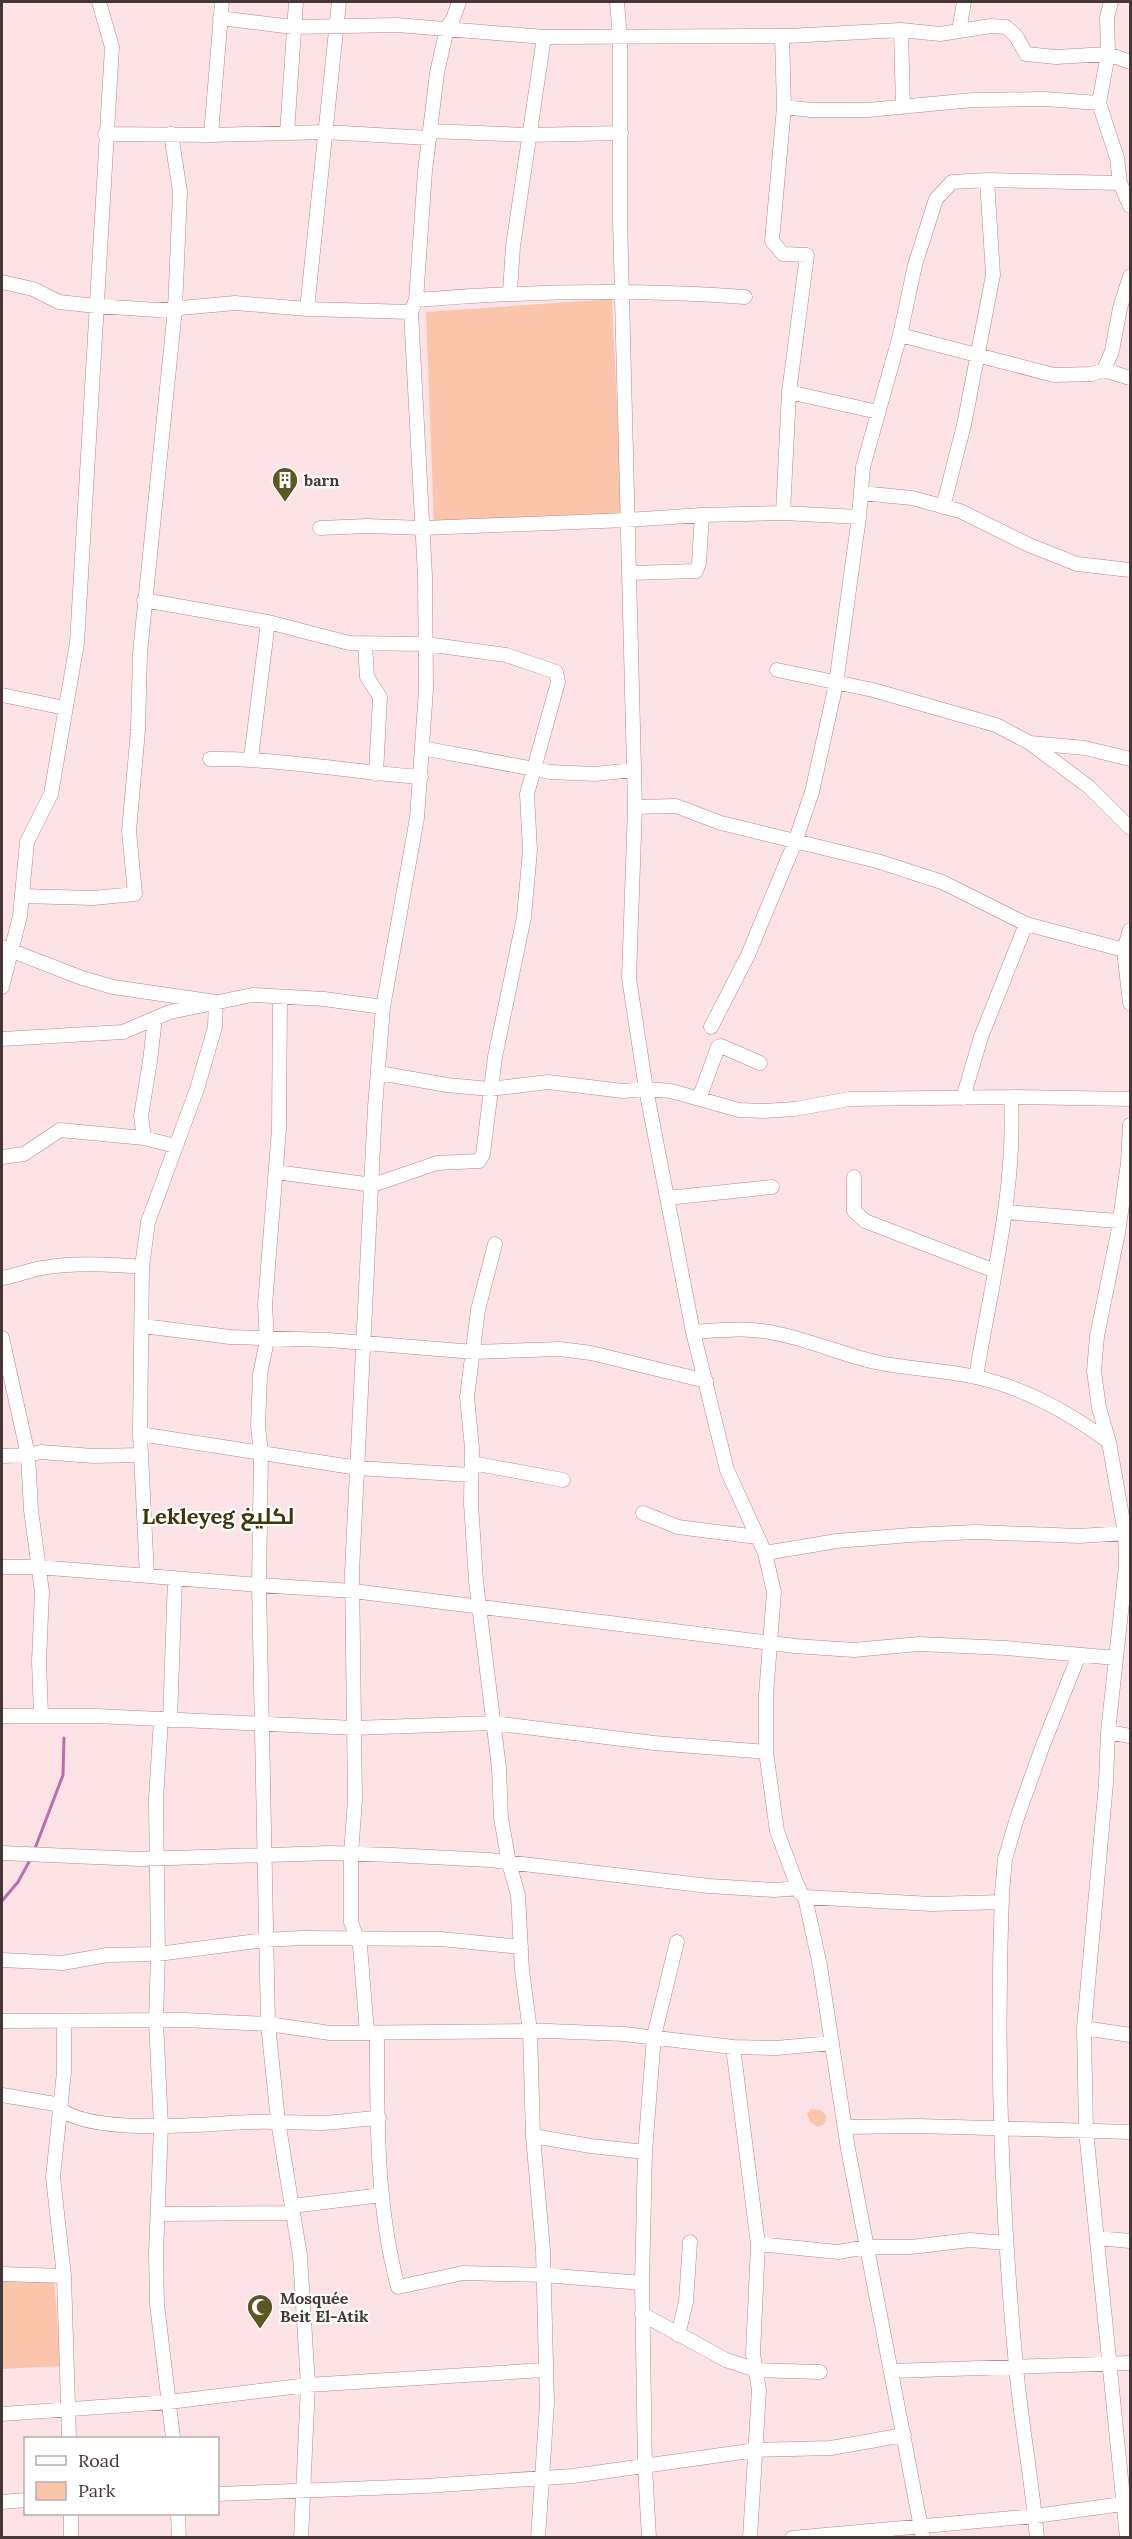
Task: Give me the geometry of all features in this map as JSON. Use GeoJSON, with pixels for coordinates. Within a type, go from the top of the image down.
{"type":"FeatureCollection","features":[{"type":"Feature","properties":{"kind":"street"},"geometry":{"type":"LineString","coordinates":[[2,987],[6,949],[20,916],[27,842],[51,794],[77,643],[105,134],[112,47],[99,2]]}},
{"type":"Feature","properties":{"kind":"street"},"geometry":{"type":"LineString","coordinates":[[211,135],[222,2]]}},
{"type":"Feature","properties":{"kind":"street"},"geometry":{"type":"LineString","coordinates":[[288,133],[296,2]]}},
{"type":"Feature","properties":{"kind":"street"},"geometry":{"type":"LineString","coordinates":[[306,309],[339,2]]}},
{"type":"Feature","properties":{"kind":"street"},"geometry":{"type":"LineString","coordinates":[[459,2],[447,28],[437,73],[429,135],[414,306],[423,528],[426,689],[417,818],[383,1007],[375,1107],[353,1590],[354,1800],[351,1922],[360,1946],[372,2033],[382,2195],[392,2266],[398,2288],[463,2273],[544,2275],[642,2283]]}},
{"type":"Feature","properties":{"kind":"street"},"geometry":{"type":"LineString","coordinates":[[617,2],[620,38],[622,291],[627,520],[631,573],[635,807],[629,978],[646,1089],[693,1332],[727,1470],[765,1553],[774,1592],[766,1695],[766,1752],[777,1831],[802,1892],[820,1966],[845,2127],[922,2532]]}},
{"type":"Feature","properties":{"kind":"street"},"geometry":{"type":"LineString","coordinates":[[959,31],[964,2]]}},
{"type":"Feature","properties":{"kind":"street"},"geometry":{"type":"LineString","coordinates":[[1102,2],[1107,17]]}},
{"type":"Feature","properties":{"kind":"street"},"geometry":{"type":"LineString","coordinates":[[1111,2],[1107,17],[1108,54],[1099,103],[1118,158],[1120,183],[1131,206]]}},
{"type":"Feature","properties":{"kind":"street"},"geometry":{"type":"LineString","coordinates":[[220,18],[293,27],[386,25],[544,37],[620,38],[782,36],[901,30],[940,34],[991,26],[1006,27],[1016,36],[1026,54],[1056,57],[1108,54],[1131,62]]}},
{"type":"Feature","properties":{"kind":"street"},"geometry":{"type":"LineString","coordinates":[[901,30],[903,107]]}},
{"type":"Feature","properties":{"kind":"street"},"geometry":{"type":"LineString","coordinates":[[782,36],[784,107],[772,241],[783,254],[807,255],[789,392],[783,513]]}},
{"type":"Feature","properties":{"kind":"street"},"geometry":{"type":"LineString","coordinates":[[510,292],[513,246],[544,37]]}},
{"type":"Feature","properties":{"kind":"street"},"geometry":{"type":"LineString","coordinates":[[784,107],[811,110],[903,107],[973,100],[1045,99],[1099,103]]}},
{"type":"Feature","properties":{"kind":"street"},"geometry":{"type":"LineString","coordinates":[[105,134],[211,135],[326,132],[529,135],[621,133]]}},
{"type":"Feature","properties":{"kind":"street"},"geometry":{"type":"LineString","coordinates":[[22,896],[93,898],[135,894],[129,831],[138,730],[144,600],[175,309],[180,192],[171,134]]}},
{"type":"Feature","properties":{"kind":"street"},"geometry":{"type":"LineString","coordinates":[[711,1027],[748,955],[795,842],[812,792],[836,684],[859,517],[863,467],[900,335],[915,265],[936,199],[952,182],[987,180],[1120,183]]}},
{"type":"Feature","properties":{"kind":"street"},"geometry":{"type":"LineString","coordinates":[[943,507],[964,425],[993,275],[987,180]]}},
{"type":"Feature","properties":{"kind":"street"},"geometry":{"type":"LineString","coordinates":[[1104,370],[1112,351],[1120,308],[1131,276]]}},
{"type":"Feature","properties":{"kind":"street"},"geometry":{"type":"LineString","coordinates":[[2,282],[33,289],[59,302],[158,310],[235,303],[306,309],[414,306],[510,292],[622,291],[745,297]]}},
{"type":"Feature","properties":{"kind":"street"},"geometry":{"type":"LineString","coordinates":[[900,335],[1054,375],[1092,374],[1104,370],[1131,378]]}},
{"type":"Feature","properties":{"kind":"street"},"geometry":{"type":"LineString","coordinates":[[789,392],[878,412]]}},
{"type":"Feature","properties":{"kind":"street"},"geometry":{"type":"LineString","coordinates":[[861,493],[912,498],[960,511],[1029,545],[1077,564],[1131,570]]}},
{"type":"Feature","properties":{"kind":"street"},"geometry":{"type":"LineString","coordinates":[[320,528],[367,526],[423,528],[783,513],[859,517]]}},
{"type":"Feature","properties":{"kind":"street"},"geometry":{"type":"LineString","coordinates":[[631,573],[696,571],[699,563],[702,515]]}},
{"type":"Feature","properties":{"kind":"street"},"geometry":{"type":"LineString","coordinates":[[144,600],[268,622],[330,639],[365,645],[426,644],[506,655],[556,672],[558,682],[526,794],[530,850],[524,917],[495,1057],[483,1154],[478,1161],[437,1163],[373,1185],[276,1173]]}},
{"type":"Feature","properties":{"kind":"street"},"geometry":{"type":"LineString","coordinates":[[250,758],[268,622]]}},
{"type":"Feature","properties":{"kind":"street"},"geometry":{"type":"LineString","coordinates":[[365,645],[367,677],[380,697],[376,774]]}},
{"type":"Feature","properties":{"kind":"street"},"geometry":{"type":"LineString","coordinates":[[777,670],[873,690],[996,724],[1030,743],[1089,788],[1131,828]]}},
{"type":"Feature","properties":{"kind":"street"},"geometry":{"type":"LineString","coordinates":[[2,695],[65,708]]}},
{"type":"Feature","properties":{"kind":"street"},"geometry":{"type":"LineString","coordinates":[[1030,743],[1085,748],[1131,759]]}},
{"type":"Feature","properties":{"kind":"street"},"geometry":{"type":"LineString","coordinates":[[422,748],[534,770],[595,774],[633,770]]}},
{"type":"Feature","properties":{"kind":"street"},"geometry":{"type":"LineString","coordinates":[[210,759],[250,758],[376,774],[421,777]]}},
{"type":"Feature","properties":{"kind":"street"},"geometry":{"type":"LineString","coordinates":[[635,807],[676,806],[721,823],[877,861],[942,882],[1026,924],[1124,950]]}},
{"type":"Feature","properties":{"kind":"street"},"geometry":{"type":"LineString","coordinates":[[963,1098],[981,1037],[1026,924]]}},
{"type":"Feature","properties":{"kind":"street"},"geometry":{"type":"LineString","coordinates":[[1131,930],[1124,950],[1131,1003]]}},
{"type":"Feature","properties":{"kind":"street"},"geometry":{"type":"LineString","coordinates":[[6,949],[82,978],[113,987],[216,1002]]}},
{"type":"Feature","properties":{"kind":"street"},"geometry":{"type":"LineString","coordinates":[[2,1039],[123,1032],[170,1012],[252,994],[280,998],[324,999],[383,1007]]}},
{"type":"Feature","properties":{"kind":"street"},"geometry":{"type":"LineString","coordinates":[[280,998],[279,1129],[265,1305],[267,1340],[260,1375],[258,1426],[261,1454],[259,1585],[268,2024],[278,2121],[300,2256],[308,2385],[301,2538]]}},
{"type":"Feature","properties":{"kind":"street"},"geometry":{"type":"LineString","coordinates":[[147,1576],[139,1380],[143,1326],[142,1267],[148,1222],[197,1089],[214,1027],[216,1002]]}},
{"type":"Feature","properties":{"kind":"street"},"geometry":{"type":"LineString","coordinates":[[144,1138],[141,1116],[154,1018]]}},
{"type":"Feature","properties":{"kind":"street"},"geometry":{"type":"LineString","coordinates":[[699,1099],[718,1047],[721,1046],[760,1063]]}},
{"type":"Feature","properties":{"kind":"street"},"geometry":{"type":"LineString","coordinates":[[379,1073],[447,1085],[490,1089],[548,1082],[623,1091],[646,1089],[671,1091],[739,1110],[764,1111],[795,1109],[849,1099],[1011,1097],[1131,1099]]}},
{"type":"Feature","properties":{"kind":"street"},"geometry":{"type":"LineString","coordinates":[[976,1377],[1005,1212],[1012,1129],[1011,1097]]}},
{"type":"Feature","properties":{"kind":"street"},"geometry":{"type":"LineString","coordinates":[[1127,2538],[1127,2503],[1086,2131],[1084,2028],[1104,1807],[1108,1732],[1116,1659],[1125,1640],[1125,1533],[1109,1443],[1099,1408],[1094,1371],[1097,1336],[1122,1230],[1131,1125]]}},
{"type":"Feature","properties":{"kind":"street"},"geometry":{"type":"LineString","coordinates":[[2,1157],[24,1154],[60,1130],[144,1138],[175,1146]]}},
{"type":"Feature","properties":{"kind":"street"},"geometry":{"type":"LineString","coordinates":[[854,1177],[854,1211],[865,1221],[995,1271]]}},
{"type":"Feature","properties":{"kind":"street"},"geometry":{"type":"LineString","coordinates":[[667,1197],[772,1187]]}},
{"type":"Feature","properties":{"kind":"street"},"geometry":{"type":"LineString","coordinates":[[1005,1212],[1122,1230]]}},
{"type":"Feature","properties":{"kind":"street"},"geometry":{"type":"LineString","coordinates":[[495,1244],[478,1310],[467,1397],[476,1581],[493,1724],[501,1818],[509,1863],[518,1895],[530,2031],[533,2136],[544,2275],[544,2370],[547,2403],[538,2538]]}},
{"type":"Feature","properties":{"kind":"street"},"geometry":{"type":"LineString","coordinates":[[2,1278],[20,1276],[42,1268],[114,1265],[142,1267]]}},
{"type":"Feature","properties":{"kind":"street"},"geometry":{"type":"LineString","coordinates":[[143,1326],[267,1340],[363,1343],[474,1352],[560,1349],[591,1353],[706,1381]]}},
{"type":"Feature","properties":{"kind":"street"},"geometry":{"type":"LineString","coordinates":[[693,1332],[731,1329],[779,1334],[879,1363],[976,1377],[1017,1390],[1048,1405],[1089,1427],[1109,1443]]}},
{"type":"Feature","properties":{"kind":"street"},"geometry":{"type":"LineString","coordinates":[[2,1338],[28,1455],[31,1510],[42,1592],[39,1660],[41,1715]]}},
{"type":"Feature","properties":{"kind":"street"},"geometry":{"type":"LineString","coordinates":[[140,1434],[358,1468],[471,1469],[563,1480]]}},
{"type":"Feature","properties":{"kind":"street"},"geometry":{"type":"LineString","coordinates":[[2,1456],[41,1452],[93,1456],[141,1455]]}},
{"type":"Feature","properties":{"kind":"street"},"geometry":{"type":"LineString","coordinates":[[1120,1508],[1131,1494]]}},
{"type":"Feature","properties":{"kind":"street"},"geometry":{"type":"LineString","coordinates":[[643,1514],[678,1527],[757,1537]]}},
{"type":"Feature","properties":{"kind":"street"},"geometry":{"type":"LineString","coordinates":[[765,1553],[837,1541],[911,1535],[976,1532],[1079,1536],[1125,1533]]}},
{"type":"Feature","properties":{"kind":"street"},"geometry":{"type":"LineString","coordinates":[[2,1567],[38,1567],[259,1585],[353,1590],[735,1639],[770,1641],[795,1646],[854,1650],[919,1644],[1116,1659]]}},
{"type":"Feature","properties":{"kind":"street"},"geometry":{"type":"LineString","coordinates":[[173,2437],[157,2304],[156,2253],[161,2126],[156,2021],[158,1954],[156,1858],[175,1578]]}},
{"type":"Feature","properties":{"kind":"street"},"geometry":{"type":"LineString","coordinates":[[1037,2538],[1016,2367],[1006,2242],[1000,2128],[1002,1902],[1005,1859],[1011,1839],[1043,1745],[1079,1655]]}},
{"type":"Feature","properties":{"kind":"street"},"geometry":{"type":"LineString","coordinates":[[2,1716],[165,1719],[354,1728],[493,1724],[654,1743],[766,1752]]}},
{"type":"Feature","properties":{"kind":"street"},"geometry":{"type":"LineString","coordinates":[[1108,1732],[1131,1736]]}},
{"type":"Feature","properties":{"kind":"street"},"geometry":{"type":"LineString","coordinates":[[2,1852],[156,1858],[351,1854],[509,1863],[709,1886],[932,1904],[1002,1902]]}},
{"type":"Feature","properties":{"kind":"street"},"geometry":{"type":"LineString","coordinates":[[2,1960],[63,1963],[107,1955],[158,1954],[265,1940],[356,1937],[441,1939],[521,1947]]}},
{"type":"Feature","properties":{"kind":"street"},"geometry":{"type":"LineString","coordinates":[[650,2538],[645,2466],[642,2314],[645,2152],[654,2036],[677,1942]]}},
{"type":"Feature","properties":{"kind":"street"},"geometry":{"type":"LineString","coordinates":[[2,2021],[268,2024],[330,2033],[530,2031],[654,2036],[733,2047],[776,2048],[832,2043]]}},
{"type":"Feature","properties":{"kind":"street"},"geometry":{"type":"LineString","coordinates":[[64,2021],[64,2072],[53,2177],[64,2276],[69,2437]]}},
{"type":"Feature","properties":{"kind":"street"},"geometry":{"type":"LineString","coordinates":[[1084,2028],[1131,2035]]}},
{"type":"Feature","properties":{"kind":"street"},"geometry":{"type":"LineString","coordinates":[[733,2047],[758,2244],[753,2354],[758,2370],[759,2390],[750,2538]]}},
{"type":"Feature","properties":{"kind":"street"},"geometry":{"type":"LineString","coordinates":[[2,2095],[55,2104],[60,2110],[89,2121],[128,2126],[278,2121],[320,2123],[379,2118]]}},
{"type":"Feature","properties":{"kind":"street"},"geometry":{"type":"LineString","coordinates":[[845,2127],[1131,2132]]}},
{"type":"Feature","properties":{"kind":"street"},"geometry":{"type":"LineString","coordinates":[[533,2136],[645,2152]]}},
{"type":"Feature","properties":{"kind":"street"},"geometry":{"type":"LineString","coordinates":[[159,2214],[292,2210],[382,2195]]}},
{"type":"Feature","properties":{"kind":"street"},"geometry":{"type":"LineString","coordinates":[[1097,2238],[1131,2241]]}},
{"type":"Feature","properties":{"kind":"street"},"geometry":{"type":"LineString","coordinates":[[758,2244],[838,2252],[867,2247],[911,2247],[970,2240],[1006,2242]]}},
{"type":"Feature","properties":{"kind":"street"},"geometry":{"type":"LineString","coordinates":[[678,2335],[686,2302],[690,2242]]}},
{"type":"Feature","properties":{"kind":"street"},"geometry":{"type":"LineString","coordinates":[[2,2274],[64,2276]]}},
{"type":"Feature","properties":{"kind":"street"},"geometry":{"type":"LineString","coordinates":[[642,2314],[726,2360],[758,2370],[820,2372]]}},
{"type":"Feature","properties":{"kind":"street"},"geometry":{"type":"LineString","coordinates":[[891,2371],[1131,2363]]}},
{"type":"Feature","properties":{"kind":"street"},"geometry":{"type":"LineString","coordinates":[[2,2414],[169,2402],[308,2385],[544,2370]]}},
{"type":"Feature","properties":{"kind":"street"},"geometry":{"type":"LineString","coordinates":[[219,2494],[573,2476],[756,2450],[831,2448],[904,2435]]}},
{"type":"Feature","properties":{"kind":"street"},"geometry":{"type":"LineString","coordinates":[[2,2502],[24,2500]]}},
{"type":"Feature","properties":{"kind":"street"},"geometry":{"type":"LineString","coordinates":[[792,2538],[922,2532],[1127,2503]]}},
{"type":"Feature","properties":{"kind":"street"},"geometry":{"type":"LineString","coordinates":[[71,2515],[71,2538]]}},
{"type":"Feature","properties":{"kind":"street"},"geometry":{"type":"LineString","coordinates":[[178,2515],[179,2538]]}},
{"type":"Feature","properties":{"kind":"green space"},"geometry":{"type":"Polygon","coordinates":[[[612,299],[622,513],[434,524],[426,312],[612,299]]]}},
{"type":"Feature","properties":{"kind":"green space"},"geometry":{"type":"Polygon","coordinates":[[[811,2109],[821,2110],[827,2117],[824,2124],[818,2127],[810,2122],[807,2114],[811,2109]]]}},
{"type":"Feature","properties":{"kind":"green space"},"geometry":{"type":"Polygon","coordinates":[[[2,2278],[54,2279],[61,2366],[2,2369],[2,2278]]]}},
{"type":"Feature","properties":{"kind":"waterway"},"geometry":{"type":"LineString","coordinates":[[34,1851],[63,1775],[64,1738]]}},
{"type":"Feature","properties":{"kind":"waterway"},"geometry":{"type":"LineString","coordinates":[[2,1901],[18,1882],[30,1860]]}},
{"type":"Feature","properties":{"kind":"place","name":"barn"},"geometry":{"type":"Point","coordinates":[285,503]}},
{"type":"Feature","properties":{"kind":"place","name":"Mosquée Beit El-Atik"},"geometry":{"type":"Point","coordinates":[260,2330]}},
{"type":"Feature","properties":{"kind":"district","name":"Lekleyeg لكليغ"},"geometry":{"type":"Point","coordinates":[218,1516]}}]}
